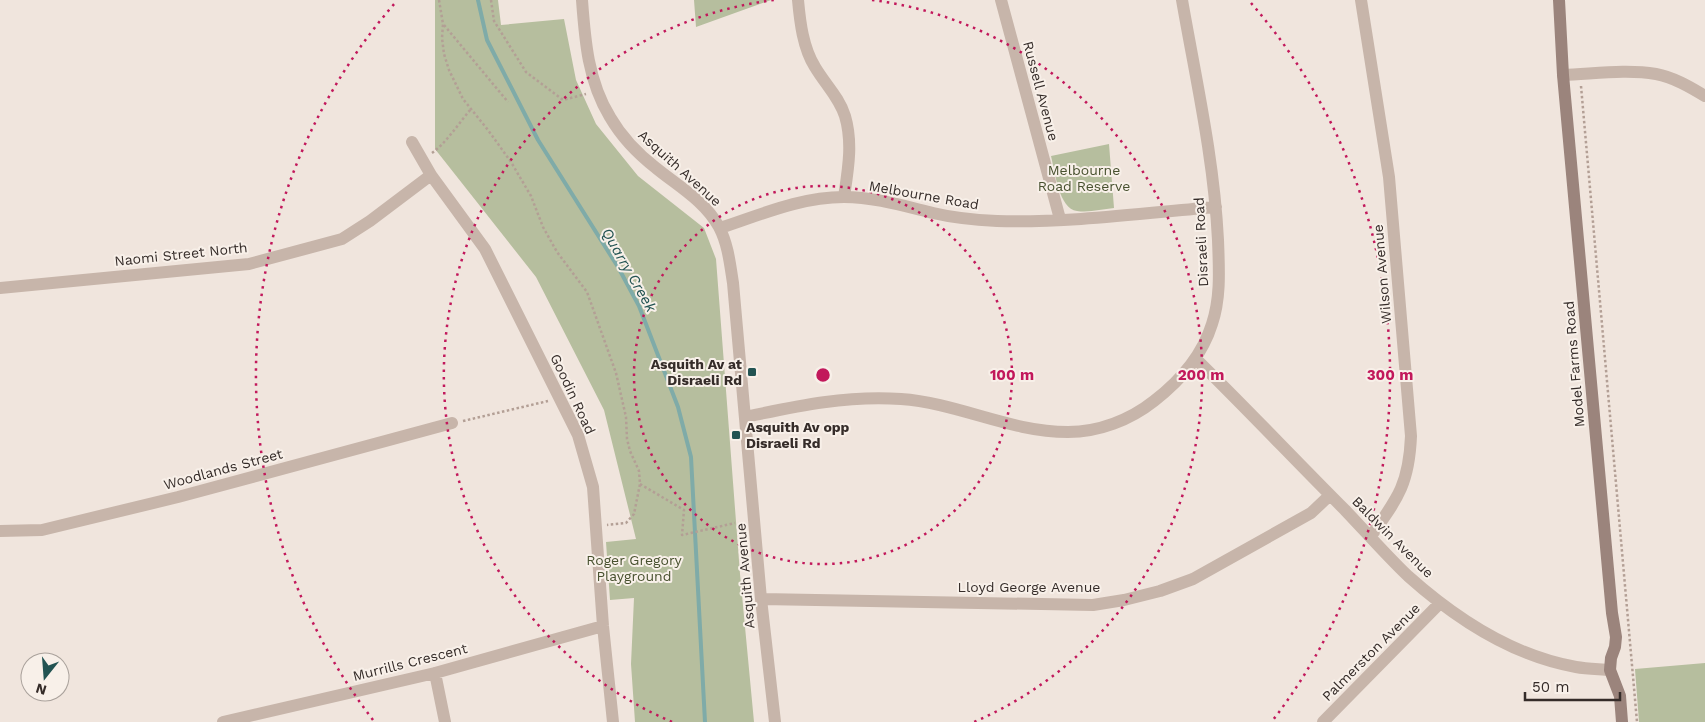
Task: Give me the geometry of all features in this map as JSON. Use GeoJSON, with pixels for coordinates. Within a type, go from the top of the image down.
{"type":"FeatureCollection","features":[{"type":"Feature","properties":{"kind":"street","name":"Asquith Avenue"},"geometry":{"type":"LineString","coordinates":[[582,0],[587,56],[601,101],[610,118],[642,156],[700,203],[720,228],[728,254],[733,283],[761,599],[775,722]]}},
{"type":"Feature","properties":{"kind":"street"},"geometry":{"type":"LineString","coordinates":[[798,0],[806,50],[815,67],[836,97],[845,116],[850,152],[844,197]]}},
{"type":"Feature","properties":{"kind":"street","name":"Russell Avenue"},"geometry":{"type":"LineString","coordinates":[[1001,0],[1060,220]]}},
{"type":"Feature","properties":{"kind":"street","name":"Disraeli Road"},"geometry":{"type":"LineString","coordinates":[[745,417],[808,404],[850,399],[902,399],[954,408],[1023,428],[1069,432],[1110,426],[1143,410],[1171,389],[1196,359],[1212,324],[1220,287],[1216,207],[1211,165],[1182,0]]}},
{"type":"Feature","properties":{"kind":"street","name":"Wilson Avenue"},"geometry":{"type":"LineString","coordinates":[[1361,0],[1389,177],[1411,436],[1410,460],[1405,480],[1394,503],[1370,536]]}},
{"type":"Feature","properties":{"kind":"street","name":"Model Farms Road"},"geometry":{"type":"LineString","coordinates":[[1559,0],[1563,75],[1612,613],[1616,636],[1616,646],[1611,658],[1610,670]]}},
{"type":"Feature","properties":{"kind":"street"},"geometry":{"type":"LineString","coordinates":[[1563,75],[1632,72],[1657,74],[1683,83],[1705,96]]}},
{"type":"Feature","properties":{"kind":"street","name":"Goodin Road"},"geometry":{"type":"LineString","coordinates":[[412,142],[432,175],[485,249],[578,435],[593,487],[603,626],[613,722]]}},
{"type":"Feature","properties":{"kind":"street","name":"Naomi Street North"},"geometry":{"type":"LineString","coordinates":[[0,288],[249,264],[342,239],[370,221],[432,175]]}},
{"type":"Feature","properties":{"kind":"street","name":"Melbourne Road"},"geometry":{"type":"LineString","coordinates":[[720,228],[785,206],[809,200],[844,197],[884,201],[935,214],[982,220],[1022,222],[1216,207]]}},
{"type":"Feature","properties":{"kind":"street","name":"Baldwin Avenue"},"geometry":{"type":"LineString","coordinates":[[1196,359],[1408,575],[1440,603],[1474,627],[1545,660],[1576,668],[1610,670]]}},
{"type":"Feature","properties":{"kind":"street","name":"Woodlands Street"},"geometry":{"type":"LineString","coordinates":[[0,531],[42,530],[178,497],[452,423]]}},
{"type":"Feature","properties":{"kind":"street","name":"Lloyd George Avenue"},"geometry":{"type":"LineString","coordinates":[[761,599],[1093,605],[1124,600],[1160,591],[1193,579],[1311,512],[1330,495]]}},
{"type":"Feature","properties":{"kind":"street","name":"Palmerston Avenue"},"geometry":{"type":"LineString","coordinates":[[1325,722],[1440,603]]}},
{"type":"Feature","properties":{"kind":"street","name":"Murrills Crescent"},"geometry":{"type":"LineString","coordinates":[[222,722],[435,673],[603,626]]}},
{"type":"Feature","properties":{"kind":"street"},"geometry":{"type":"LineString","coordinates":[[1610,670],[1620,696],[1622,722]]}},
{"type":"Feature","properties":{"kind":"street"},"geometry":{"type":"LineString","coordinates":[[435,673],[445,722]]}},
{"type":"Feature","properties":{"kind":"path"},"geometry":{"type":"LineString","coordinates":[[439,0],[443,24],[444,54],[449,70],[463,99],[511,162],[557,252],[587,292],[616,373],[626,418],[627,439],[639,471],[640,484],[634,514],[626,523],[596,525]]}},
{"type":"Feature","properties":{"kind":"path"},"geometry":{"type":"LineString","coordinates":[[491,0],[494,21],[526,72],[563,100],[583,95]]}},
{"type":"Feature","properties":{"kind":"path"},"geometry":{"type":"LineString","coordinates":[[443,24],[508,102]]}},
{"type":"Feature","properties":{"kind":"path"},"geometry":{"type":"LineString","coordinates":[[1580,74],[1637,722]]}},
{"type":"Feature","properties":{"kind":"path"},"geometry":{"type":"LineString","coordinates":[[441,146],[472,109]]}},
{"type":"Feature","properties":{"kind":"path"},"geometry":{"type":"LineString","coordinates":[[452,423],[559,398]]}},
{"type":"Feature","properties":{"kind":"path"},"geometry":{"type":"LineString","coordinates":[[640,484],[684,510],[682,535],[735,522]]}},
{"type":"Feature","properties":{"kind":"green space","name":"Roger Gregory Playground"},"geometry":{"type":"Polygon","coordinates":[[[435,0],[498,0],[501,25],[564,19],[576,80],[596,124],[638,176],[704,228],[716,259],[740,574],[754,722],[635,722],[631,664],[634,598],[610,600],[606,542],[636,539],[604,410],[536,277],[435,149],[435,0]]]}},
{"type":"Feature","properties":{"kind":"green space"},"geometry":{"type":"Polygon","coordinates":[[[694,0],[771,0],[696,27],[694,0]]]}},
{"type":"Feature","properties":{"kind":"green space","name":"Melbourne Road Reserve"},"geometry":{"type":"Polygon","coordinates":[[[1109,144],[1114,208],[1086,212],[1071,209],[1062,197],[1051,156],[1109,144]]]}},
{"type":"Feature","properties":{"kind":"green space"},"geometry":{"type":"Polygon","coordinates":[[[1705,663],[1705,722],[1639,722],[1635,669],[1705,663]]]}},
{"type":"Feature","properties":{"kind":"waterway","name":"Quarry Creek"},"geometry":{"type":"LineString","coordinates":[[478,0],[487,40],[538,140],[618,267],[639,306],[678,407],[691,457],[705,722]]}},
{"type":"Feature","properties":{"kind":"place","name":"Asquith Av at Disraeli Rd"},"geometry":{"type":"Point","coordinates":[752,372]}},
{"type":"Feature","properties":{"kind":"place","name":"Asquith Av opp Disraeli Rd"},"geometry":{"type":"Point","coordinates":[736,435]}}]}
